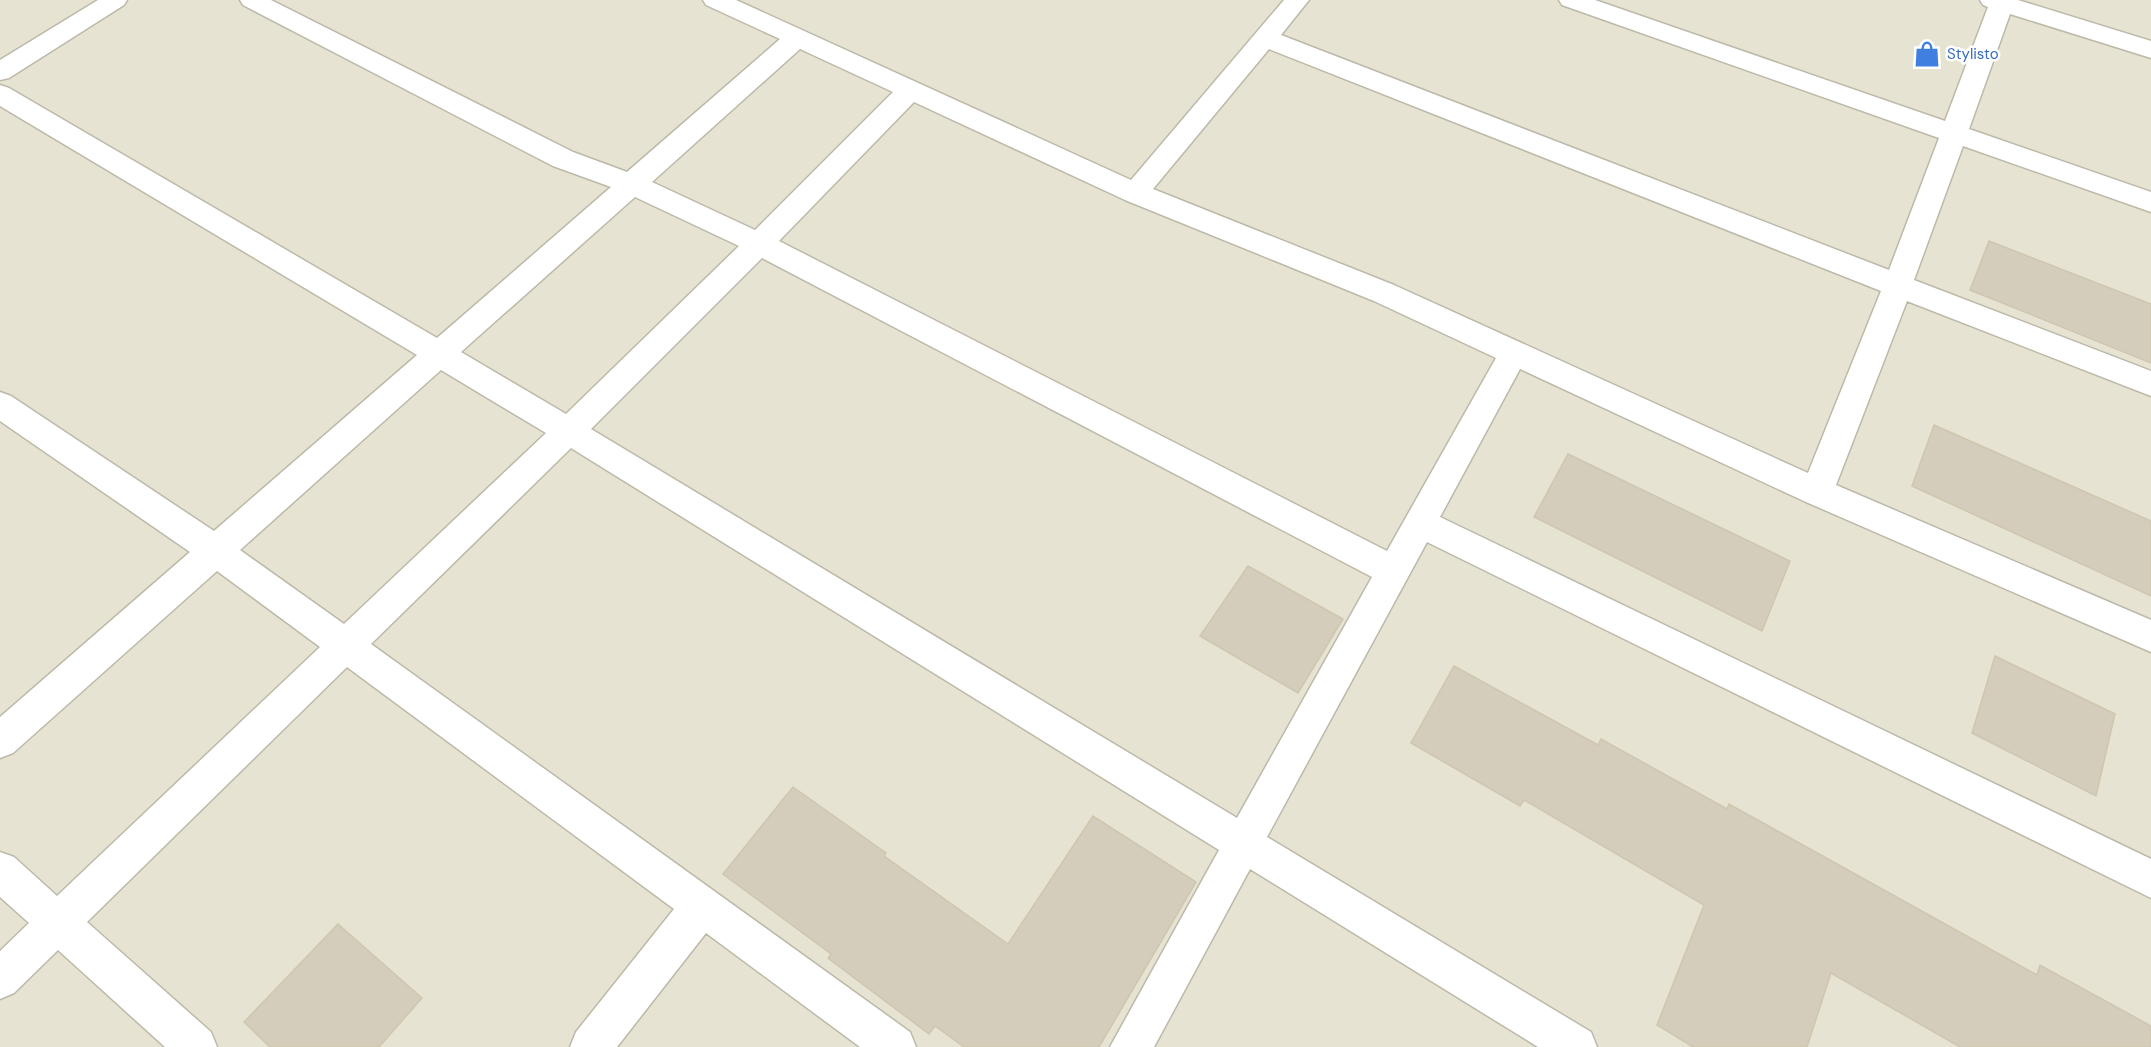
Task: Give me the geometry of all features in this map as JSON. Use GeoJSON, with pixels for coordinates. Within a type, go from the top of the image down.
{"type":"FeatureCollection","features":[{"type":"Feature","properties":{"kind":"street"},"geometry":{"type":"LineString","coordinates":[[252,0],[563,159],[632,184],[761,245],[1393,571]]}},
{"type":"Feature","properties":{"kind":"street"},"geometry":{"type":"LineString","coordinates":[[716,0],[1135,194],[1320,266],[1514,352],[1817,492],[2151,636]]}},
{"type":"Feature","properties":{"kind":"street"},"geometry":{"type":"LineString","coordinates":[[1135,194],[1267,39],[1297,0]]}},
{"type":"Feature","properties":{"kind":"street"},"geometry":{"type":"LineString","coordinates":[[1571,0],[2151,202]]}},
{"type":"Feature","properties":{"kind":"street"},"geometry":{"type":"LineString","coordinates":[[1817,492],[1954,134],[1999,1],[2151,50]]}},
{"type":"Feature","properties":{"kind":"street"},"geometry":{"type":"LineString","coordinates":[[0,72],[104,2]]}},
{"type":"Feature","properties":{"kind":"street"},"geometry":{"type":"LineString","coordinates":[[0,741],[798,37]]}},
{"type":"Feature","properties":{"kind":"street"},"geometry":{"type":"LineString","coordinates":[[1267,39],[2151,384]]}},
{"type":"Feature","properties":{"kind":"street"},"geometry":{"type":"LineString","coordinates":[[0,979],[346,645],[571,432],[761,245],[912,89]]}},
{"type":"Feature","properties":{"kind":"street"},"geometry":{"type":"LineString","coordinates":[[0,94],[440,352],[1576,1047]]}},
{"type":"Feature","properties":{"kind":"street"},"geometry":{"type":"LineString","coordinates":[[1131,1047],[1514,352]]}},
{"type":"Feature","properties":{"kind":"street"},"geometry":{"type":"LineString","coordinates":[[0,405],[216,551],[895,1047]]}},
{"type":"Feature","properties":{"kind":"street"},"geometry":{"type":"LineString","coordinates":[[1420,523],[2151,879]]}},
{"type":"Feature","properties":{"kind":"street"},"geometry":{"type":"LineString","coordinates":[[0,871],[196,1047]]}},
{"type":"Feature","properties":{"kind":"street"},"geometry":{"type":"LineString","coordinates":[[591,1047],[702,906]]}},
{"type":"Feature","properties":{"kind":"shaded area"},"geometry":{"type":"Polygon","coordinates":[[[0,0],[2151,0],[2151,1047],[0,1047],[0,0]]]}},
{"type":"Feature","properties":{"kind":"building"},"geometry":{"type":"Polygon","coordinates":[[[1989,241],[2151,304],[2151,363],[1970,290],[1989,241]]]}},
{"type":"Feature","properties":{"kind":"building"},"geometry":{"type":"Polygon","coordinates":[[[1934,425],[2151,521],[2151,596],[1912,486],[1934,425]]]}},
{"type":"Feature","properties":{"kind":"building"},"geometry":{"type":"Polygon","coordinates":[[[1568,454],[1790,561],[1762,631],[1534,517],[1568,454]]]}},
{"type":"Feature","properties":{"kind":"building"},"geometry":{"type":"Polygon","coordinates":[[[1248,566],[1343,619],[1298,693],[1200,636],[1248,566]]]}},
{"type":"Feature","properties":{"kind":"building"},"geometry":{"type":"Polygon","coordinates":[[[1995,656],[2115,714],[2096,796],[1972,733],[1995,656]]]}},
{"type":"Feature","properties":{"kind":"building"},"geometry":{"type":"Polygon","coordinates":[[[1454,666],[1598,745],[1601,739],[1727,809],[1729,804],[2037,975],[2040,965],[2151,1026],[2151,1047],[1960,1047],[1831,973],[1807,1047],[1693,1047],[1657,1025],[1704,905],[1524,800],[1520,806],[1411,743],[1454,666]]]}},
{"type":"Feature","properties":{"kind":"building"},"geometry":{"type":"Polygon","coordinates":[[[793,787],[886,853],[884,856],[1008,944],[1093,816],[1196,882],[1099,1047],[964,1047],[935,1026],[929,1034],[828,958],[831,954],[723,874],[793,787]]]}},
{"type":"Feature","properties":{"kind":"building"},"geometry":{"type":"Polygon","coordinates":[[[338,924],[422,998],[379,1047],[270,1047],[244,1022],[338,924]]]}},
{"type":"Feature","properties":{"kind":"place","name":"Stylisto"},"geometry":{"type":"Point","coordinates":[1927,54]}}]}
